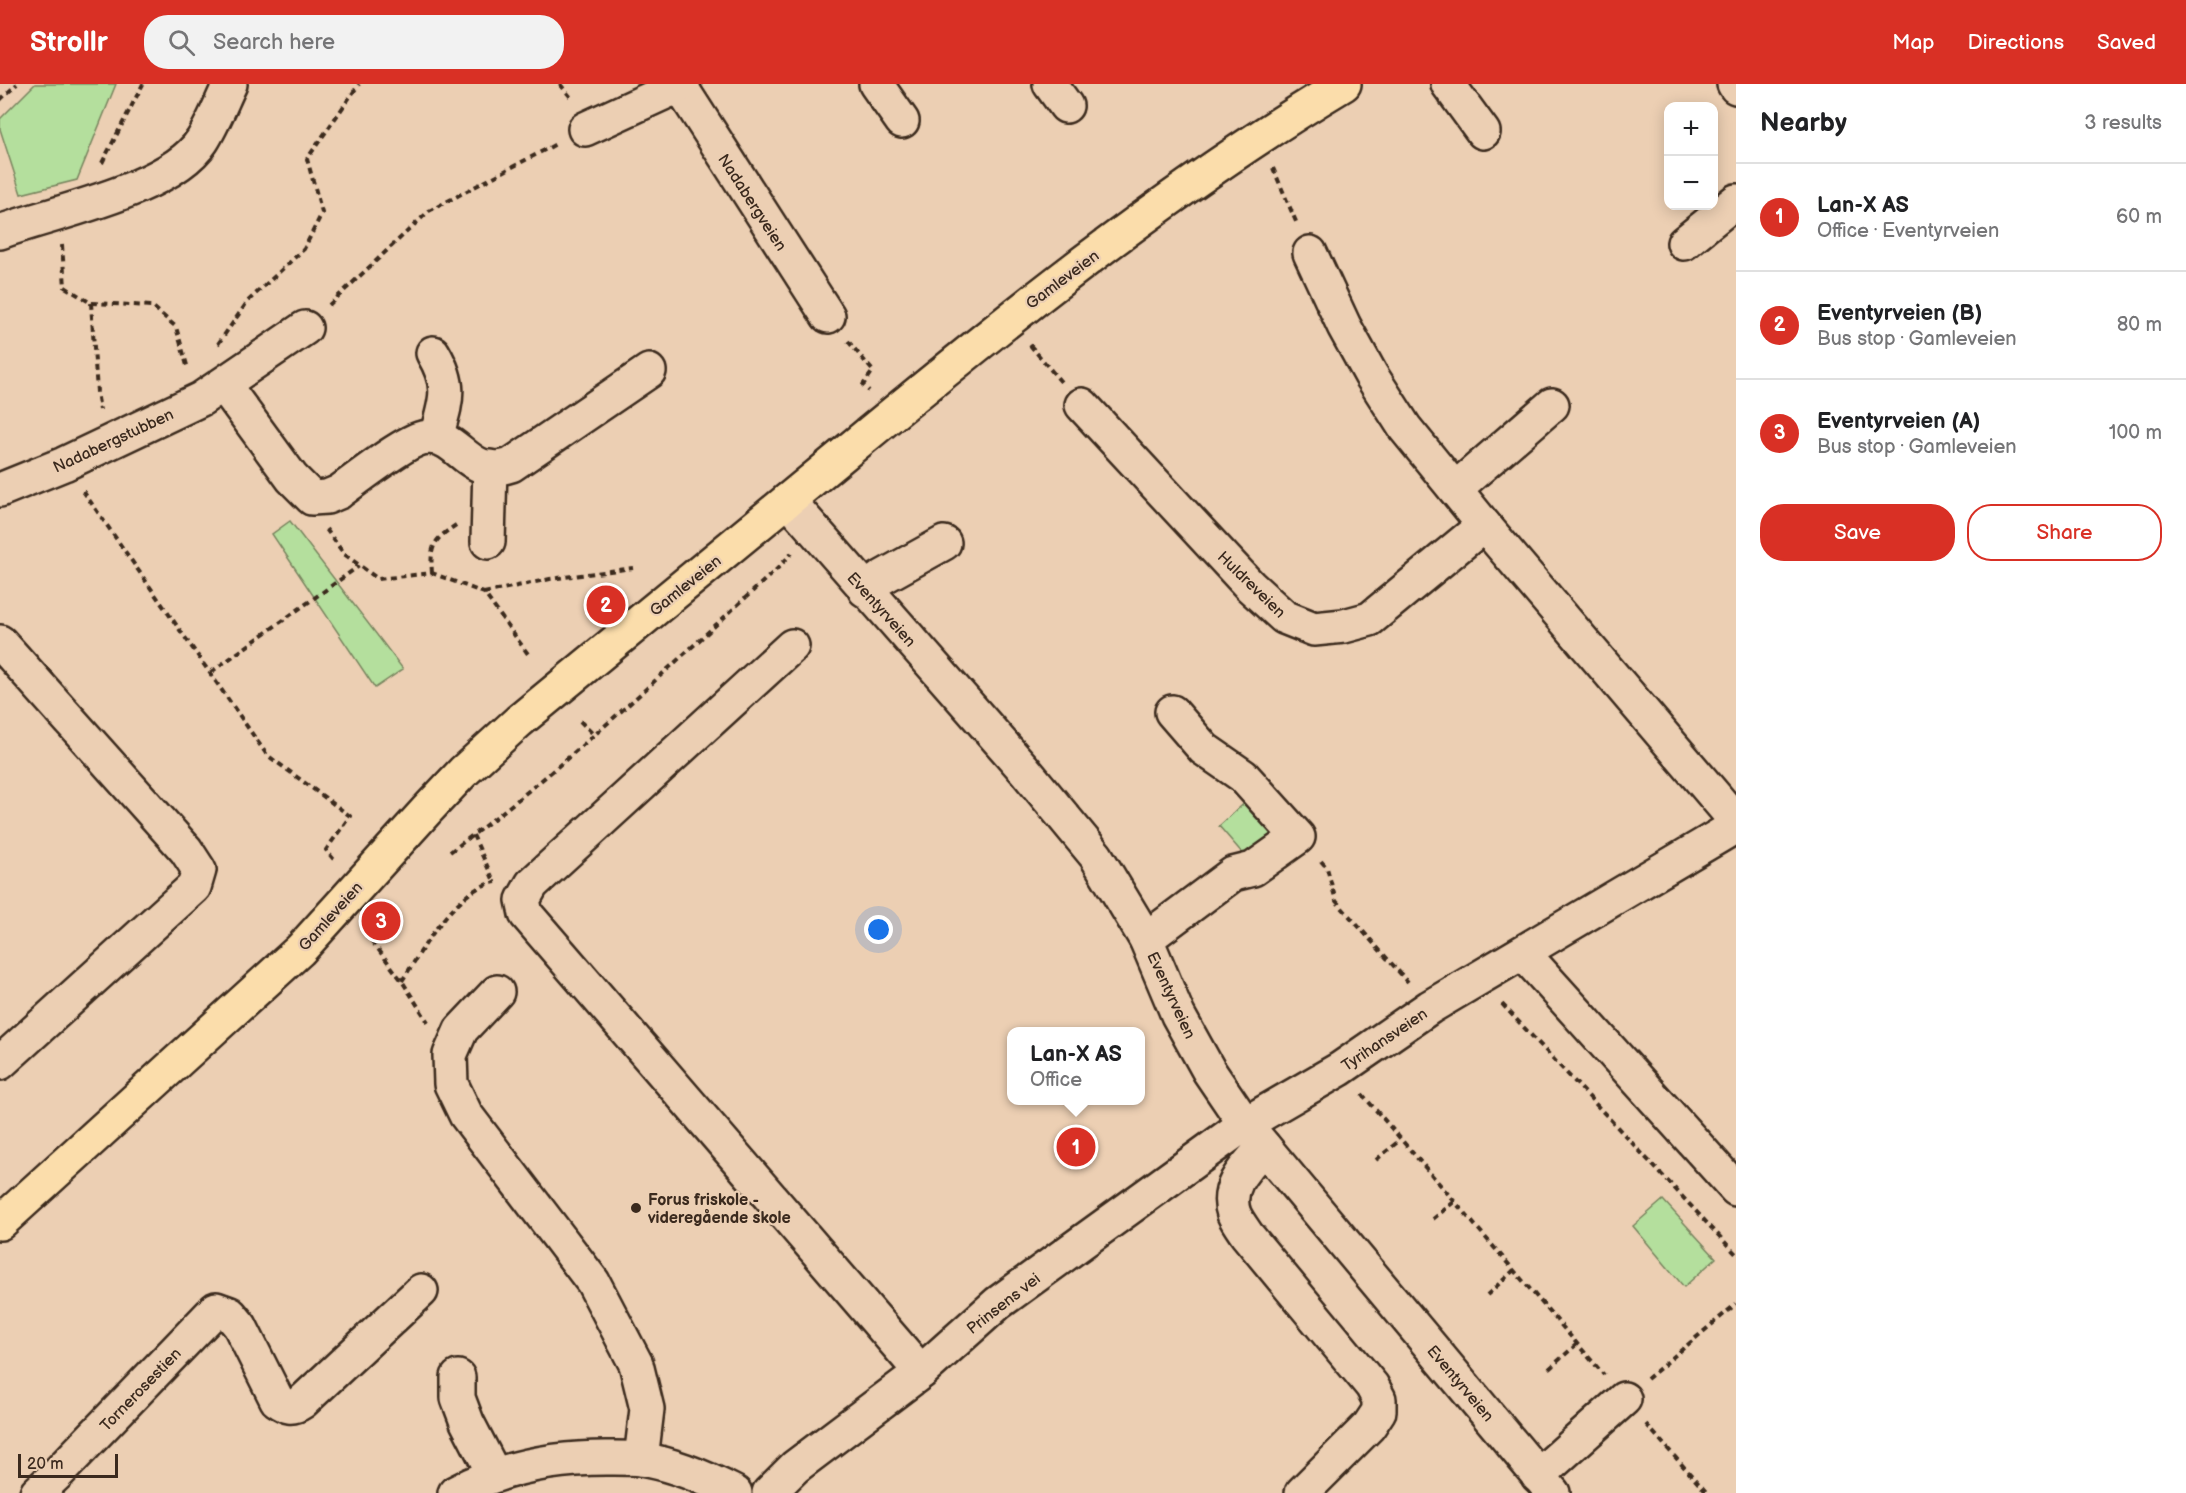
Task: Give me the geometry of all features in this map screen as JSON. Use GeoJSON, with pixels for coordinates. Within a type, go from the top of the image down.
{"type":"FeatureCollection","features":[{"type":"Feature","properties":{"kind":"main road","name":"Gamleveien"},"geometry":{"type":"LineString","coordinates":[[0,1223],[300,950],[463,772],[519,721],[1035,298],[1148,213],[1245,146],[1344,84]]}},
{"type":"Feature","properties":{"kind":"street"},"geometry":{"type":"LineString","coordinates":[[0,232],[37,218],[81,207],[152,181],[180,164],[201,142],[230,84]]}},
{"type":"Feature","properties":{"kind":"street"},"geometry":{"type":"LineString","coordinates":[[876,84],[902,121]]}},
{"type":"Feature","properties":{"kind":"street"},"geometry":{"type":"LineString","coordinates":[[1448,84],[1482,132]]}},
{"type":"Feature","properties":{"kind":"street","name":"Nadabergveien"},"geometry":{"type":"LineString","coordinates":[[585,129],[682,85],[828,316]]}},
{"type":"Feature","properties":{"kind":"street"},"geometry":{"type":"LineString","coordinates":[[1684,243],[1736,201]]}},
{"type":"Feature","properties":{"kind":"street"},"geometry":{"type":"LineString","coordinates":[[1310,253],[1344,326],[1371,375],[1405,428],[1484,525],[1736,821]]}},
{"type":"Feature","properties":{"kind":"street","name":"Nadabergstubben"},"geometry":{"type":"LineString","coordinates":[[0,490],[64,464],[213,392],[305,328]]}},
{"type":"Feature","properties":{"kind":"street"},"geometry":{"type":"LineString","coordinates":[[434,353],[444,371],[446,382],[445,403],[436,437]]}},
{"type":"Feature","properties":{"kind":"street"},"geometry":{"type":"LineString","coordinates":[[213,392],[312,498],[327,497],[339,492],[418,439],[436,437],[446,440],[474,464],[489,467],[511,465],[649,370]]}},
{"type":"Feature","properties":{"kind":"street","name":"Huldreveien"},"geometry":{"type":"LineString","coordinates":[[1082,405],[1250,586],[1284,617],[1314,629],[1344,626],[1370,619],[1484,525]]}},
{"type":"Feature","properties":{"kind":"street"},"geometry":{"type":"LineString","coordinates":[[1455,489],[1552,405]]}},
{"type":"Feature","properties":{"kind":"street"},"geometry":{"type":"LineString","coordinates":[[488,542],[489,467]]}},
{"type":"Feature","properties":{"kind":"street","name":"Eventyrveien"},"geometry":{"type":"LineString","coordinates":[[788,501],[1024,769],[1096,856],[1146,939],[1178,1015],[1209,1071],[1255,1135],[1545,1484]]}},
{"type":"Feature","properties":{"kind":"street"},"geometry":{"type":"LineString","coordinates":[[865,590],[881,578],[944,543]]}},
{"type":"Feature","properties":{"kind":"street"},"geometry":{"type":"LineString","coordinates":[[0,642],[186,850],[199,870],[194,887],[0,1063]]}},
{"type":"Feature","properties":{"kind":"street"},"geometry":{"type":"LineString","coordinates":[[792,646],[532,885],[523,900],[526,914],[921,1372]]}},
{"type":"Feature","properties":{"kind":"street"},"geometry":{"type":"LineString","coordinates":[[1146,939],[1233,874],[1253,869],[1298,837],[1243,776],[1204,749],[1172,712]]}},
{"type":"Feature","properties":{"kind":"street","name":"Tyrihansveien"},"geometry":{"type":"LineString","coordinates":[[1255,1135],[1340,1069],[1430,1007],[1736,826]]}},
{"type":"Feature","properties":{"kind":"street"},"geometry":{"type":"LineString","coordinates":[[1523,953],[1736,1189]]}},
{"type":"Feature","properties":{"kind":"street"},"geometry":{"type":"LineString","coordinates":[[497,992],[461,1030],[450,1055],[451,1084],[466,1115],[593,1282],[636,1364],[647,1409],[641,1459]]}},
{"type":"Feature","properties":{"kind":"street"},"geometry":{"type":"LineString","coordinates":[[1255,1135],[1231,1194],[1234,1215],[1247,1235],[1372,1386],[1379,1399],[1379,1411],[1369,1426],[1302,1493]]}},
{"type":"Feature","properties":{"kind":"street","name":"Prinsens vei"},"geometry":{"type":"LineString","coordinates":[[769,1493],[795,1467],[921,1372],[998,1303],[1255,1135]]}},
{"type":"Feature","properties":{"kind":"street","name":"Tornerosestien"},"geometry":{"type":"LineString","coordinates":[[37,1493],[216,1309],[230,1314],[240,1326],[277,1400],[286,1407],[295,1407],[421,1291]]}},
{"type":"Feature","properties":{"kind":"street"},"geometry":{"type":"LineString","coordinates":[[458,1377],[458,1398],[467,1422],[494,1474]]}},
{"type":"Feature","properties":{"kind":"street"},"geometry":{"type":"LineString","coordinates":[[1545,1484],[1624,1399]]}},
{"type":"Feature","properties":{"kind":"street"},"geometry":{"type":"LineString","coordinates":[[455,1493],[494,1474],[531,1465],[580,1458],[641,1459],[706,1478],[735,1493]]}},
{"type":"Feature","properties":{"kind":"path"},"geometry":{"type":"LineString","coordinates":[[0,100],[17,84]]}},
{"type":"Feature","properties":{"kind":"path"},"geometry":{"type":"LineString","coordinates":[[143,84],[62,243],[65,287],[91,303],[152,306],[176,327],[190,376],[213,392]]}},
{"type":"Feature","properties":{"kind":"path"},"geometry":{"type":"LineString","coordinates":[[218,346],[248,301],[304,249],[322,213],[307,159],[358,84]]}},
{"type":"Feature","properties":{"kind":"path"},"geometry":{"type":"LineString","coordinates":[[305,328],[429,212],[585,129]]}},
{"type":"Feature","properties":{"kind":"path"},"geometry":{"type":"LineString","coordinates":[[1272,167],[1289,207]]}},
{"type":"Feature","properties":{"kind":"path"},"geometry":{"type":"LineString","coordinates":[[91,303],[97,392],[106,444]]}},
{"type":"Feature","properties":{"kind":"path"},"geometry":{"type":"LineString","coordinates":[[828,316],[873,371],[863,384],[872,394]]}},
{"type":"Feature","properties":{"kind":"path"},"geometry":{"type":"LineString","coordinates":[[1030,345],[1050,370]]}},
{"type":"Feature","properties":{"kind":"path"},"geometry":{"type":"LineString","coordinates":[[64,464],[267,756],[350,816],[326,850],[338,864]]}},
{"type":"Feature","properties":{"kind":"path"},"geometry":{"type":"LineString","coordinates":[[312,498],[324,527],[344,554],[378,579],[432,573],[484,593],[550,579],[633,568]]}},
{"type":"Feature","properties":{"kind":"path"},"geometry":{"type":"LineString","coordinates":[[432,573],[431,554],[434,543],[488,501]]}},
{"type":"Feature","properties":{"kind":"path"},"geometry":{"type":"LineString","coordinates":[[450,852],[493,820],[594,735],[792,553]]}},
{"type":"Feature","properties":{"kind":"path"},"geometry":{"type":"LineString","coordinates":[[210,672],[359,566]]}},
{"type":"Feature","properties":{"kind":"path"},"geometry":{"type":"LineString","coordinates":[[484,593],[528,654]]}},
{"type":"Feature","properties":{"kind":"path"},"geometry":{"type":"LineString","coordinates":[[580,721],[594,735]]}},
{"type":"Feature","properties":{"kind":"path"},"geometry":{"type":"LineString","coordinates":[[472,836],[494,881]]}},
{"type":"Feature","properties":{"kind":"path"},"geometry":{"type":"LineString","coordinates":[[1298,837],[1327,868],[1336,901],[1430,1007]]}},
{"type":"Feature","properties":{"kind":"path"},"geometry":{"type":"LineString","coordinates":[[402,981],[455,905],[480,886],[494,881],[528,891]]}},
{"type":"Feature","properties":{"kind":"path"},"geometry":{"type":"LineString","coordinates":[[372,941],[402,981],[450,1055]]}},
{"type":"Feature","properties":{"kind":"path"},"geometry":{"type":"LineString","coordinates":[[1478,979],[1736,1254]]}},
{"type":"Feature","properties":{"kind":"path"},"geometry":{"type":"LineString","coordinates":[[1340,1069],[1707,1493]]}},
{"type":"Feature","properties":{"kind":"path"},"geometry":{"type":"LineString","coordinates":[[1376,1160],[1400,1140]]}},
{"type":"Feature","properties":{"kind":"path"},"geometry":{"type":"LineString","coordinates":[[1433,1219],[1454,1202]]}},
{"type":"Feature","properties":{"kind":"path"},"geometry":{"type":"LineString","coordinates":[[1487,1295],[1514,1270]]}},
{"type":"Feature","properties":{"kind":"path"},"geometry":{"type":"LineString","coordinates":[[1624,1399],[1736,1304]]}},
{"type":"Feature","properties":{"kind":"path"},"geometry":{"type":"LineString","coordinates":[[1549,1369],[1577,1344]]}},
{"type":"Feature","properties":{"kind":"green space"},"geometry":{"type":"Polygon","coordinates":[[[35,84],[116,84],[77,180],[21,194],[0,129],[0,119],[35,84]]]}},
{"type":"Feature","properties":{"kind":"green space"},"geometry":{"type":"Polygon","coordinates":[[[290,521],[403,669],[375,688],[272,534],[290,521]]]}},
{"type":"Feature","properties":{"kind":"green space"},"geometry":{"type":"Polygon","coordinates":[[[1249,799],[1282,834],[1250,862],[1219,826],[1249,799]]]}},
{"type":"Feature","properties":{"kind":"green space"},"geometry":{"type":"Polygon","coordinates":[[[1663,1200],[1716,1258],[1684,1287],[1633,1226],[1663,1200]]]}},
{"type":"Feature","properties":{"kind":"place","name":"Eventyrveien (B)"},"geometry":{"type":"Point","coordinates":[606,605]}},
{"type":"Feature","properties":{"kind":"place","name":"Eventyrveien (A)"},"geometry":{"type":"Point","coordinates":[381,921]}},
{"type":"Feature","properties":{"kind":"place","name":"Lan-X AS"},"geometry":{"type":"Point","coordinates":[1076,1147]}},
{"type":"Feature","properties":{"kind":"place","name":"Forus friskole - videregående skole"},"geometry":{"type":"Point","coordinates":[636,1208]}}]}
